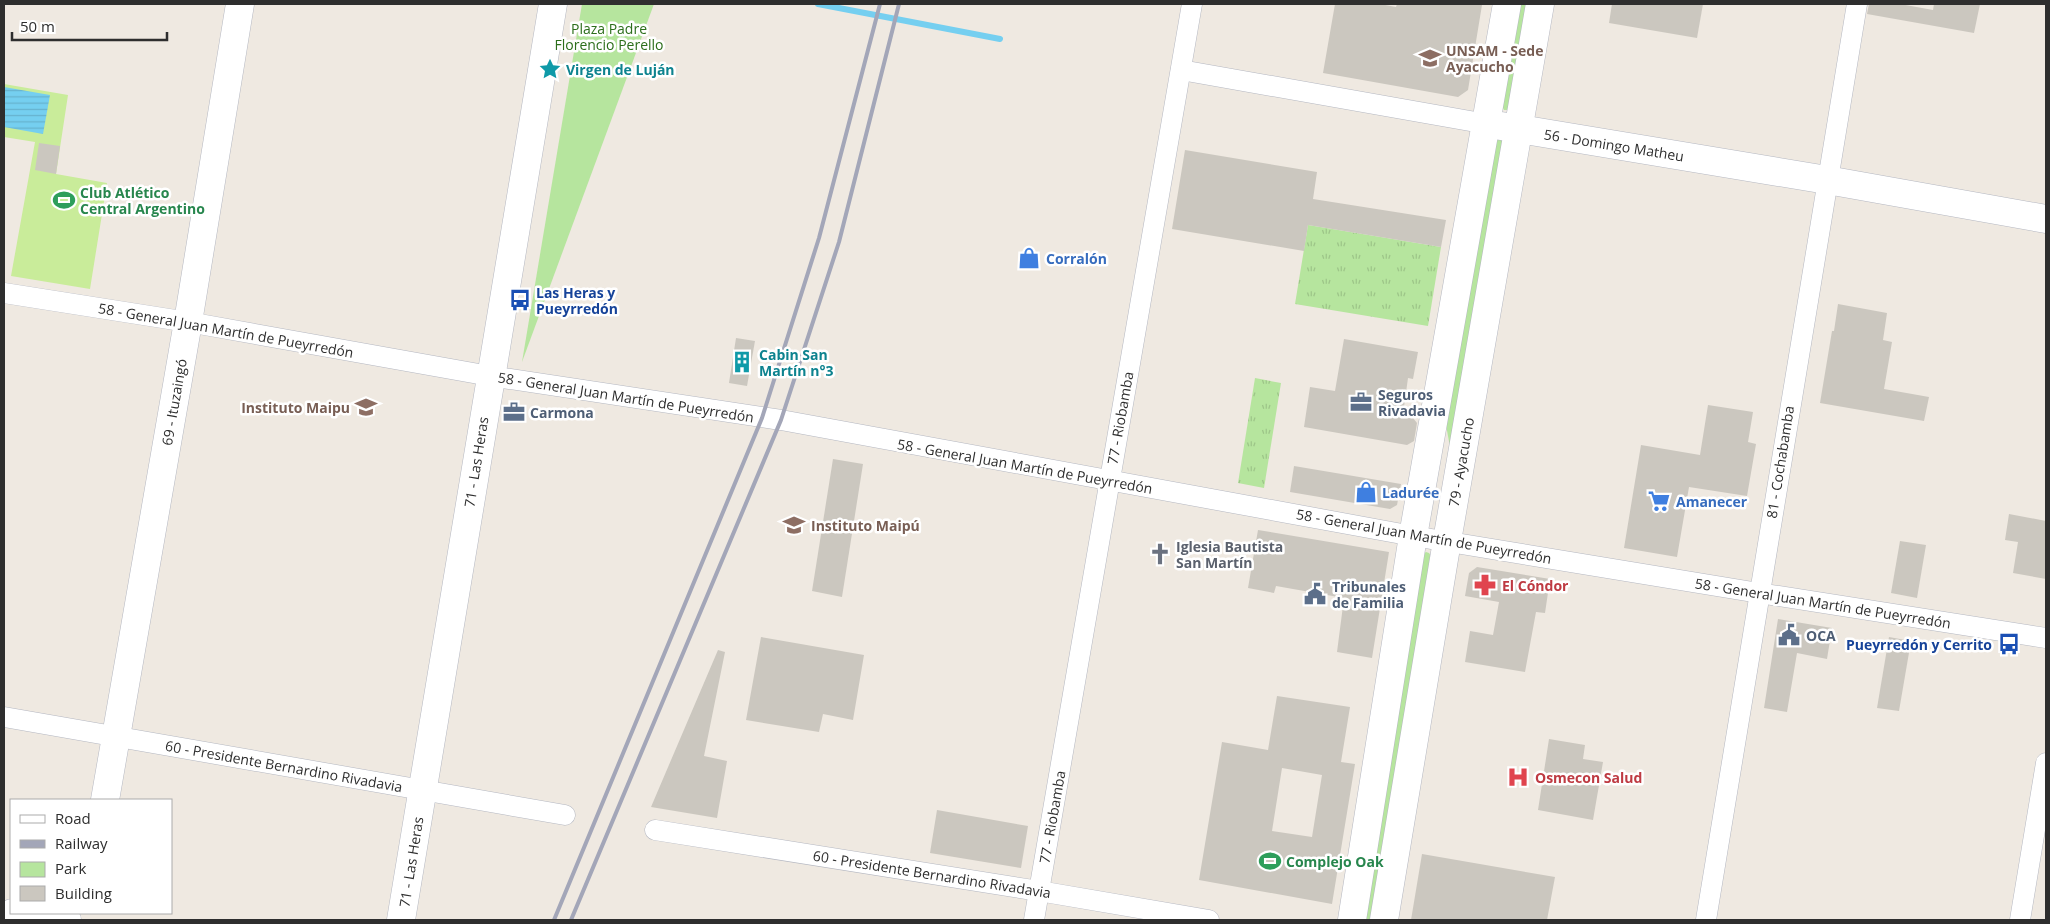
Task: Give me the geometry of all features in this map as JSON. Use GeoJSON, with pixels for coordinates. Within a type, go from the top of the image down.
{"type":"FeatureCollection","features":[{"type":"Feature","properties":{"kind":"street","name":"69 - Ituzaingó"},"geometry":{"type":"LineString","coordinates":[[104,799],[188,322],[240,4]]}},
{"type":"Feature","properties":{"kind":"street","name":"71 - Las Heras"},"geometry":{"type":"LineString","coordinates":[[401,920],[553,4]]}},
{"type":"Feature","properties":{"kind":"street","name":"77 - Riobamba"},"geometry":{"type":"LineString","coordinates":[[1034,920],[1192,4]]}},
{"type":"Feature","properties":{"kind":"street"},"geometry":{"type":"LineString","coordinates":[[1352,920],[1413,536],[1507,4]]}},
{"type":"Feature","properties":{"kind":"street","name":"79 - Ayacucho"},"geometry":{"type":"LineString","coordinates":[[1384,920],[1447,541],[1540,4]]}},
{"type":"Feature","properties":{"kind":"street","name":"81 - Cochabamba"},"geometry":{"type":"LineString","coordinates":[[1706,920],[1857,4]]}},
{"type":"Feature","properties":{"kind":"street","name":"56 - Domingo Matheu"},"geometry":{"type":"LineString","coordinates":[[1181,70],[1487,124],[2046,218]]}},
{"type":"Feature","properties":{"kind":"street","name":"58 - General Juan Martín de Pueyrredón"},"geometry":{"type":"LineString","coordinates":[[4,293],[188,322],[490,376],[798,423],[1109,482],[1413,536],[2046,638]]}},
{"type":"Feature","properties":{"kind":"street","name":"60 - Presidente Bernardino Rivadavia"},"geometry":{"type":"LineString","coordinates":[[4,717],[565,815]]}},
{"type":"Feature","properties":{"kind":"street"},"geometry":{"type":"LineString","coordinates":[[2020,920],[2046,763]]}},
{"type":"Feature","properties":{"kind":"street","name":"60 - Presidente Bernardino Rivadavia"},"geometry":{"type":"LineString","coordinates":[[655,830],[1209,920]]}},
{"type":"Feature","properties":{"kind":"street"},"geometry":{"type":"LineString","coordinates":[[20,914],[67,920]]}},
{"type":"Feature","properties":{"kind":"green space","name":"Plaza Padre Florencio Perello"},"geometry":{"type":"Polygon","coordinates":[[[582,4],[654,4],[522,362],[582,4]]]}},
{"type":"Feature","properties":{"kind":"green space"},"geometry":{"type":"Polygon","coordinates":[[[1519,4],[1529,4],[1508,110],[1504,110],[1502,106],[1519,4]]]}},
{"type":"Feature","properties":{"kind":"green space","name":"Club Atlético Central Argentino"},"geometry":{"type":"Polygon","coordinates":[[[4,84],[68,95],[56,174],[107,183],[90,289],[11,276],[35,142],[4,137],[4,84]]]}},
{"type":"Feature","properties":{"kind":"green space"},"geometry":{"type":"Polygon","coordinates":[[[1500,138],[1503,139],[1450,447],[1446,425],[1496,141],[1500,138]]]}},
{"type":"Feature","properties":{"kind":"green space"},"geometry":{"type":"Polygon","coordinates":[[[1308,225],[1441,247],[1428,326],[1295,304],[1308,225]]]}},
{"type":"Feature","properties":{"kind":"green space"},"geometry":{"type":"Polygon","coordinates":[[[1255,378],[1281,383],[1264,488],[1238,483],[1255,378]]]}},
{"type":"Feature","properties":{"kind":"green space"},"geometry":{"type":"Polygon","coordinates":[[[1426,552],[1431,556],[1373,920],[1364,920],[1422,555],[1426,552]]]}},
{"type":"Feature","properties":{"kind":"water"},"geometry":{"type":"Polygon","coordinates":[[[4,87],[50,95],[43,134],[4,127],[4,87]]]}},
{"type":"Feature","properties":{"kind":"building","name":"UNSAM - Sede Ayacucho"},"geometry":{"type":"Polygon","coordinates":[[[1335,4],[1380,4],[1396,7],[1397,4],[1482,5],[1468,90],[1458,97],[1323,73],[1335,4]]]}},
{"type":"Feature","properties":{"kind":"building"},"geometry":{"type":"Polygon","coordinates":[[[1612,4],[1703,4],[1697,38],[1609,23],[1612,4]]]}},
{"type":"Feature","properties":{"kind":"building"},"geometry":{"type":"Polygon","coordinates":[[[1869,4],[1900,4],[1933,10],[1934,4],[1980,4],[1974,33],[1867,14],[1869,4]]]}},
{"type":"Feature","properties":{"kind":"building"},"geometry":{"type":"Polygon","coordinates":[[[39,143],[60,146],[56,174],[35,170],[39,143]]]}},
{"type":"Feature","properties":{"kind":"building"},"geometry":{"type":"Polygon","coordinates":[[[1185,150],[1317,172],[1313,199],[1446,220],[1441,247],[1308,225],[1304,251],[1172,229],[1185,150]]]}},
{"type":"Feature","properties":{"kind":"building"},"geometry":{"type":"Polygon","coordinates":[[[1838,304],[1887,313],[1883,340],[1892,342],[1884,389],[1929,397],[1924,421],[1820,403],[1838,304]]]}},
{"type":"Feature","properties":{"kind":"building","name":"Cabin San Martín n°3"},"geometry":{"type":"Polygon","coordinates":[[[736,338],[755,341],[747,386],[729,383],[736,338]]]}},
{"type":"Feature","properties":{"kind":"building","name":"Seguros Rivadavia"},"geometry":{"type":"Polygon","coordinates":[[[1344,339],[1418,352],[1413,379],[1408,378],[1404,407],[1417,423],[1414,441],[1407,445],[1304,427],[1310,387],[1335,391],[1344,339]]]}},
{"type":"Feature","properties":{"kind":"building"},"geometry":{"type":"Polygon","coordinates":[[[1708,405],[1753,412],[1748,442],[1756,444],[1747,496],[1689,487],[1677,557],[1624,548],[1641,445],[1700,455],[1708,405]]]}},
{"type":"Feature","properties":{"kind":"building"},"geometry":{"type":"Polygon","coordinates":[[[833,459],[863,464],[842,597],[812,591],[833,459]]]}},
{"type":"Feature","properties":{"kind":"building"},"geometry":{"type":"Polygon","coordinates":[[[1294,466],[1401,484],[1397,505],[1390,509],[1290,492],[1294,466]]]}},
{"type":"Feature","properties":{"kind":"building"},"geometry":{"type":"Polygon","coordinates":[[[2009,514],[2046,521],[2046,579],[2013,573],[2018,542],[2005,540],[2009,514]]]}},
{"type":"Feature","properties":{"kind":"building"},"geometry":{"type":"Polygon","coordinates":[[[1258,530],[1389,552],[1372,658],[1337,652],[1344,598],[1276,586],[1274,593],[1248,588],[1258,530]]]}},
{"type":"Feature","properties":{"kind":"building"},"geometry":{"type":"Polygon","coordinates":[[[1900,541],[1926,545],[1917,598],[1891,593],[1900,541]]]}},
{"type":"Feature","properties":{"kind":"building"},"geometry":{"type":"Polygon","coordinates":[[[1477,567],[1550,579],[1545,613],[1536,612],[1525,672],[1465,662],[1470,631],[1493,635],[1499,602],[1465,596],[1469,573],[1477,567]]]}},
{"type":"Feature","properties":{"kind":"building"},"geometry":{"type":"Polygon","coordinates":[[[1778,619],[1832,628],[1827,659],[1797,653],[1787,712],[1764,708],[1778,619]]]}},
{"type":"Feature","properties":{"kind":"building"},"geometry":{"type":"Polygon","coordinates":[[[761,637],[864,655],[853,720],[823,714],[819,732],[746,720],[761,637]]]}},
{"type":"Feature","properties":{"kind":"building"},"geometry":{"type":"Polygon","coordinates":[[[1889,637],[1911,641],[1899,711],[1877,708],[1889,637]]]}},
{"type":"Feature","properties":{"kind":"building"},"geometry":{"type":"Polygon","coordinates":[[[718,650],[725,652],[704,756],[727,761],[717,818],[651,807],[718,650]]]}},
{"type":"Feature","properties":{"kind":"building"},"geometry":{"type":"Polygon","coordinates":[[[1277,696],[1350,707],[1341,762],[1355,764],[1332,904],[1199,880],[1222,742],[1268,750],[1277,696]],[[1282,768],[1272,831],[1312,837],[1322,775],[1282,768]]]}},
{"type":"Feature","properties":{"kind":"building"},"geometry":{"type":"Polygon","coordinates":[[[1549,739],[1585,745],[1583,759],[1603,762],[1593,820],[1538,810],[1549,739]]]}},
{"type":"Feature","properties":{"kind":"building"},"geometry":{"type":"Polygon","coordinates":[[[937,810],[1028,826],[1021,868],[930,853],[937,810]]]}},
{"type":"Feature","properties":{"kind":"building"},"geometry":{"type":"Polygon","coordinates":[[[1422,854],[1555,877],[1547,920],[1411,920],[1422,854]]]}},
{"type":"Feature","properties":{"kind":"waterway"},"geometry":{"type":"LineString","coordinates":[[818,4],[1000,39]]}},
{"type":"Feature","properties":{"kind":"railway"},"geometry":{"type":"LineString","coordinates":[[554,920],[762,418],[819,238],[880,4]]}},
{"type":"Feature","properties":{"kind":"railway"},"geometry":{"type":"LineString","coordinates":[[571,920],[781,420],[839,242],[899,4]]}},
{"type":"Feature","properties":{"kind":"place","name":"UNSAM - Sede Ayacucho"},"geometry":{"type":"Point","coordinates":[1430,58]}},
{"type":"Feature","properties":{"kind":"place","name":"Virgen de Luján"},"geometry":{"type":"Point","coordinates":[550,69]}},
{"type":"Feature","properties":{"kind":"place","name":"Club Atlético Central Argentino"},"geometry":{"type":"Point","coordinates":[64,200]}},
{"type":"Feature","properties":{"kind":"place","name":"Corralón"},"geometry":{"type":"Point","coordinates":[1029,258]}},
{"type":"Feature","properties":{"kind":"place","name":"Las Heras y Pueyrredón"},"geometry":{"type":"Point","coordinates":[520,300]}},
{"type":"Feature","properties":{"kind":"place","name":"Cabin San Martín n°3"},"geometry":{"type":"Point","coordinates":[742,362]}},
{"type":"Feature","properties":{"kind":"place","name":"Seguros Rivadavia"},"geometry":{"type":"Point","coordinates":[1361,402]}},
{"type":"Feature","properties":{"kind":"place","name":"Instituto Maipu"},"geometry":{"type":"Point","coordinates":[366,407]}},
{"type":"Feature","properties":{"kind":"place","name":"Carmona"},"geometry":{"type":"Point","coordinates":[514,412]}},
{"type":"Feature","properties":{"kind":"place","name":"Ladurée"},"geometry":{"type":"Point","coordinates":[1366,492]}},
{"type":"Feature","properties":{"kind":"place","name":"Amanecer"},"geometry":{"type":"Point","coordinates":[1659,501]}},
{"type":"Feature","properties":{"kind":"place","name":"Instituto Maipú"},"geometry":{"type":"Point","coordinates":[794,525]}},
{"type":"Feature","properties":{"kind":"place","name":"Iglesia Bautista San Martín"},"geometry":{"type":"Point","coordinates":[1160,554]}},
{"type":"Feature","properties":{"kind":"place","name":"El Cóndor"},"geometry":{"type":"Point","coordinates":[1485,585]}},
{"type":"Feature","properties":{"kind":"place","name":"Tribunales de Familia"},"geometry":{"type":"Point","coordinates":[1315,594]}},
{"type":"Feature","properties":{"kind":"place","name":"OCA"},"geometry":{"type":"Point","coordinates":[1789,635]}},
{"type":"Feature","properties":{"kind":"place","name":"Pueyrredón y Cerrito"},"geometry":{"type":"Point","coordinates":[2009,644]}},
{"type":"Feature","properties":{"kind":"place","name":"Osmecon Salud"},"geometry":{"type":"Point","coordinates":[1518,777]}},
{"type":"Feature","properties":{"kind":"place","name":"Complejo Oak"},"geometry":{"type":"Point","coordinates":[1270,861]}}]}
